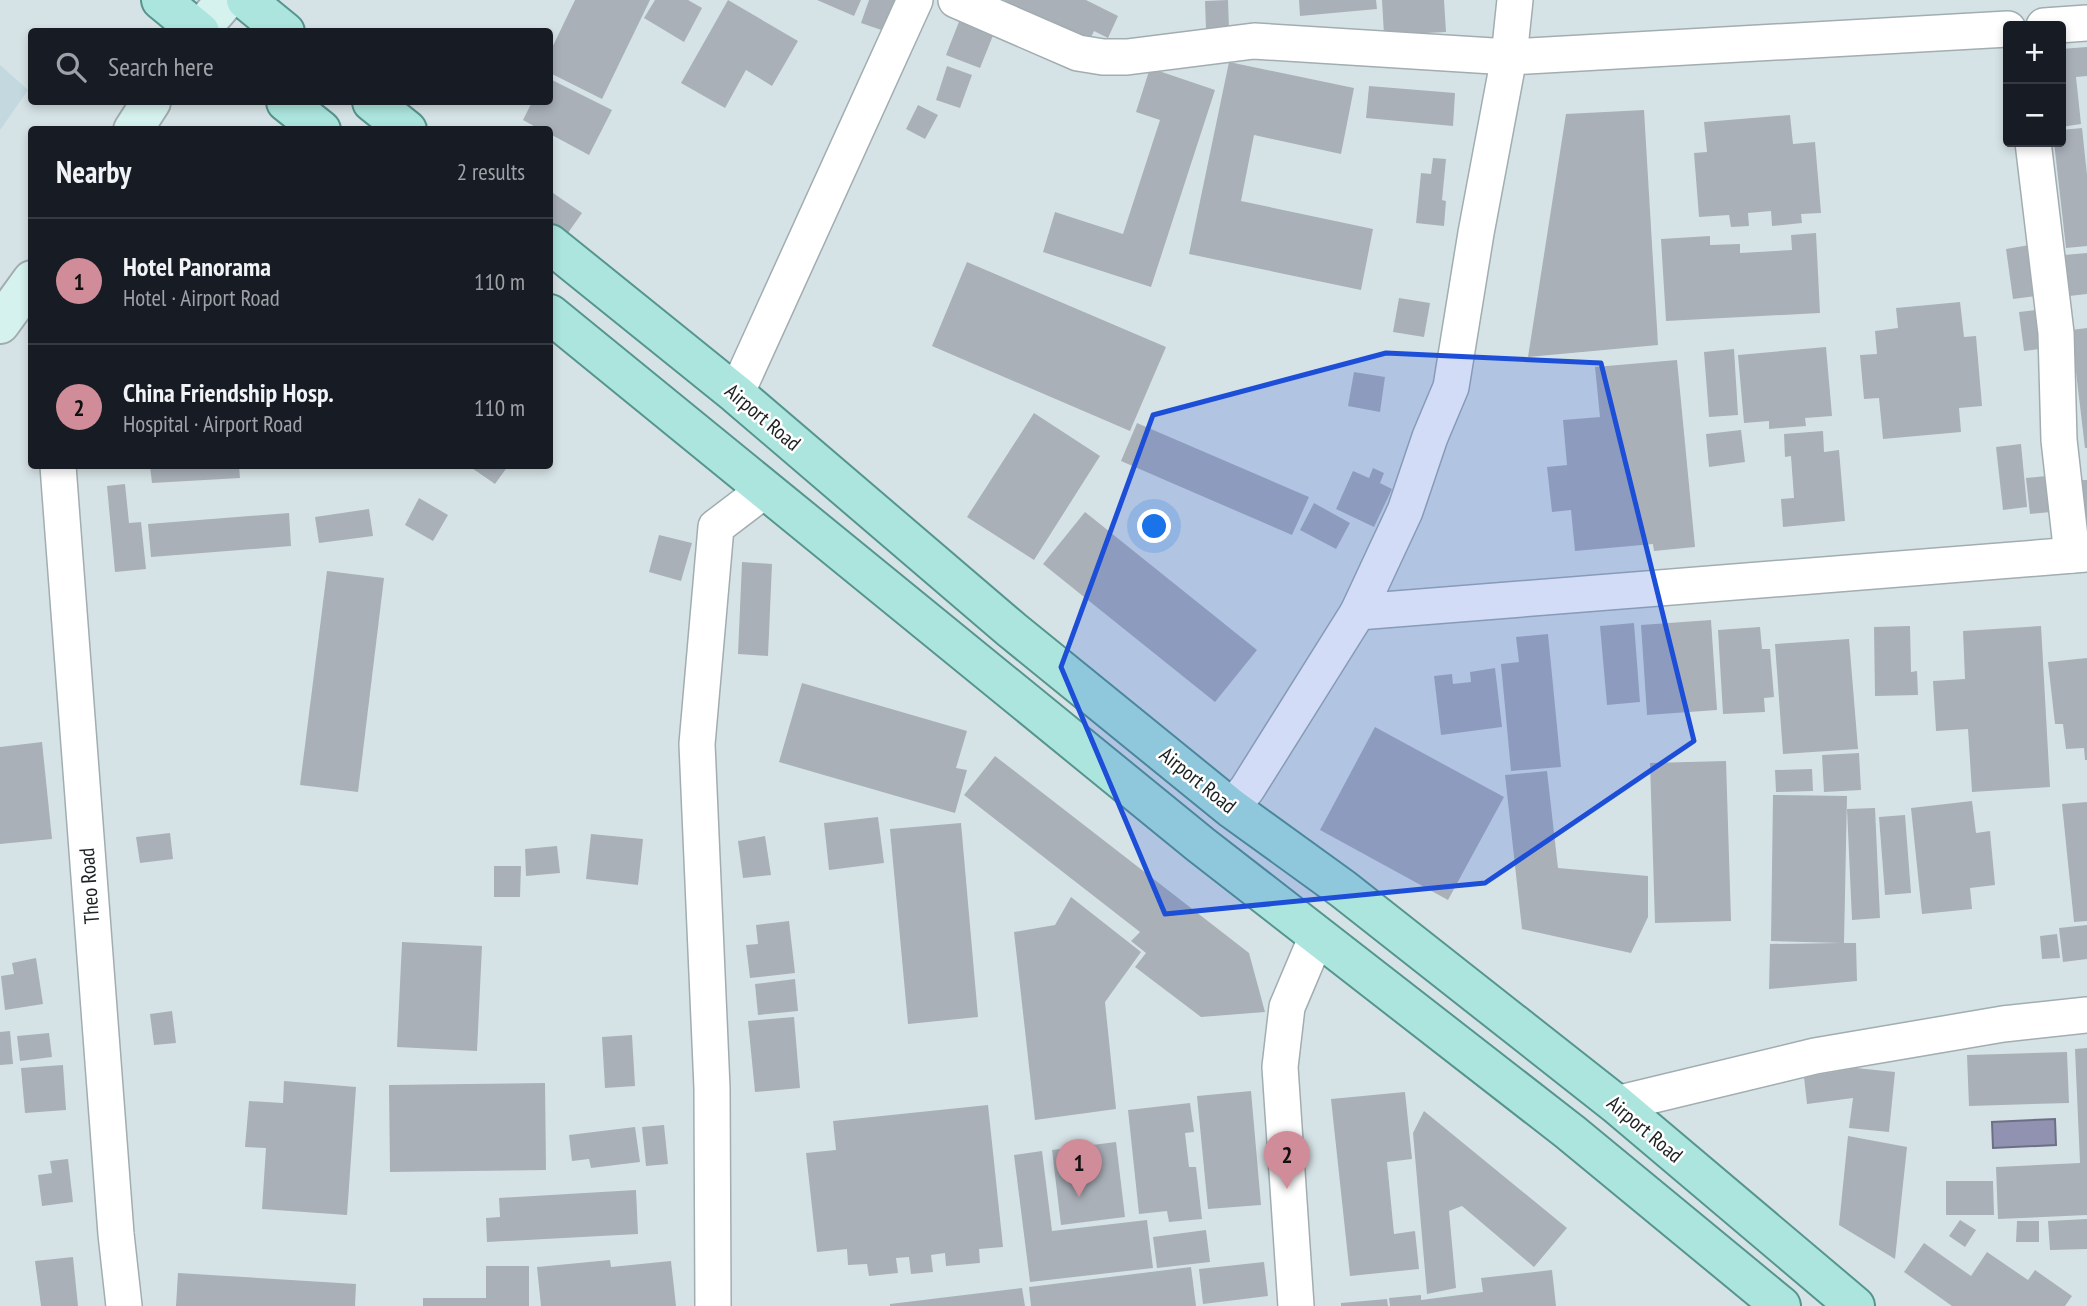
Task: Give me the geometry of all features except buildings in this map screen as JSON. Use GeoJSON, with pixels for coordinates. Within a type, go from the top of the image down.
{"type":"FeatureCollection","features":[{"type":"Feature","properties":{"kind":"main road"},"geometry":{"type":"LineString","coordinates":[[161,0],[195,28]]}},
{"type":"Feature","properties":{"kind":"main road"},"geometry":{"type":"LineString","coordinates":[[246,0],[280,28]]}},
{"type":"Feature","properties":{"kind":"main road"},"geometry":{"type":"LineString","coordinates":[[290,105],[316,126]]}},
{"type":"Feature","properties":{"kind":"main road"},"geometry":{"type":"LineString","coordinates":[[376,105],[402,126]]}},
{"type":"Feature","properties":{"kind":"main road","name":"Airport Road"},"geometry":{"type":"LineString","coordinates":[[553,246],[736,394],[1012,630],[1231,808],[1343,889],[1616,1104],[1855,1306]]}},
{"type":"Feature","properties":{"kind":"main road"},"geometry":{"type":"LineString","coordinates":[[553,316],[1201,845],[1570,1132],[1782,1306]]}},
{"type":"Feature","properties":{"kind":"street"},"geometry":{"type":"LineString","coordinates":[[202,28],[226,0]]}},
{"type":"Feature","properties":{"kind":"street"},"geometry":{"type":"LineString","coordinates":[[736,394],[915,0]]}},
{"type":"Feature","properties":{"kind":"street"},"geometry":{"type":"LineString","coordinates":[[956,0],[1078,53],[1103,57],[1127,57],[1254,41],[1509,57],[2003,29]]}},
{"type":"Feature","properties":{"kind":"street"},"geometry":{"type":"LineString","coordinates":[[1231,808],[1247,789],[1358,612],[1405,511],[1430,437],[1451,387],[1509,57],[1515,0]]}},
{"type":"Feature","properties":{"kind":"street"},"geometry":{"type":"LineString","coordinates":[[2036,0],[2038,21]]}},
{"type":"Feature","properties":{"kind":"street"},"geometry":{"type":"LineString","coordinates":[[2066,24],[2087,23]]}},
{"type":"Feature","properties":{"kind":"street"},"geometry":{"type":"LineString","coordinates":[[136,126],[149,105]]}},
{"type":"Feature","properties":{"kind":"street"},"geometry":{"type":"LineString","coordinates":[[1358,612],[2080,554],[2059,440],[2056,333],[2034,147]]}},
{"type":"Feature","properties":{"kind":"street"},"geometry":{"type":"LineString","coordinates":[[0,324],[28,286]]}},
{"type":"Feature","properties":{"kind":"street","name":"Theo Road"},"geometry":{"type":"LineString","coordinates":[[58,469],[116,1234],[124,1306]]}},
{"type":"Feature","properties":{"kind":"street"},"geometry":{"type":"LineString","coordinates":[[713,1306],[712,1088],[697,744],[716,527],[766,489]]}},
{"type":"Feature","properties":{"kind":"street"},"geometry":{"type":"LineString","coordinates":[[1296,1306],[1280,1066],[1287,1007],[1317,936]]}},
{"type":"Feature","properties":{"kind":"street"},"geometry":{"type":"LineString","coordinates":[[1616,1104],[1815,1056],[2003,1024],[2087,1015]]}},
{"type":"Feature","properties":{"kind":"highlighted area"},"geometry":{"type":"Polygon","coordinates":[[[1386,353],[1601,363],[1694,741],[1485,883],[1165,914],[1061,667],[1153,415],[1386,353]]]}},
{"type":"Feature","properties":{"kind":"shaded area"},"geometry":{"type":"Polygon","coordinates":[[[0,65],[28,90],[0,130],[0,65]]]}},
{"type":"Feature","properties":{"kind":"water"},"geometry":{"type":"Polygon","coordinates":[[[2055,1119],[2056,1145],[1993,1148],[1992,1122],[2055,1119]]]}},
{"type":"Feature","properties":{"kind":"place","name":"China Friendship Hosp."},"geometry":{"type":"Point","coordinates":[1287,1189]}},
{"type":"Feature","properties":{"kind":"place","name":"Hotel Panorama"},"geometry":{"type":"Point","coordinates":[1079,1197]}}]}
